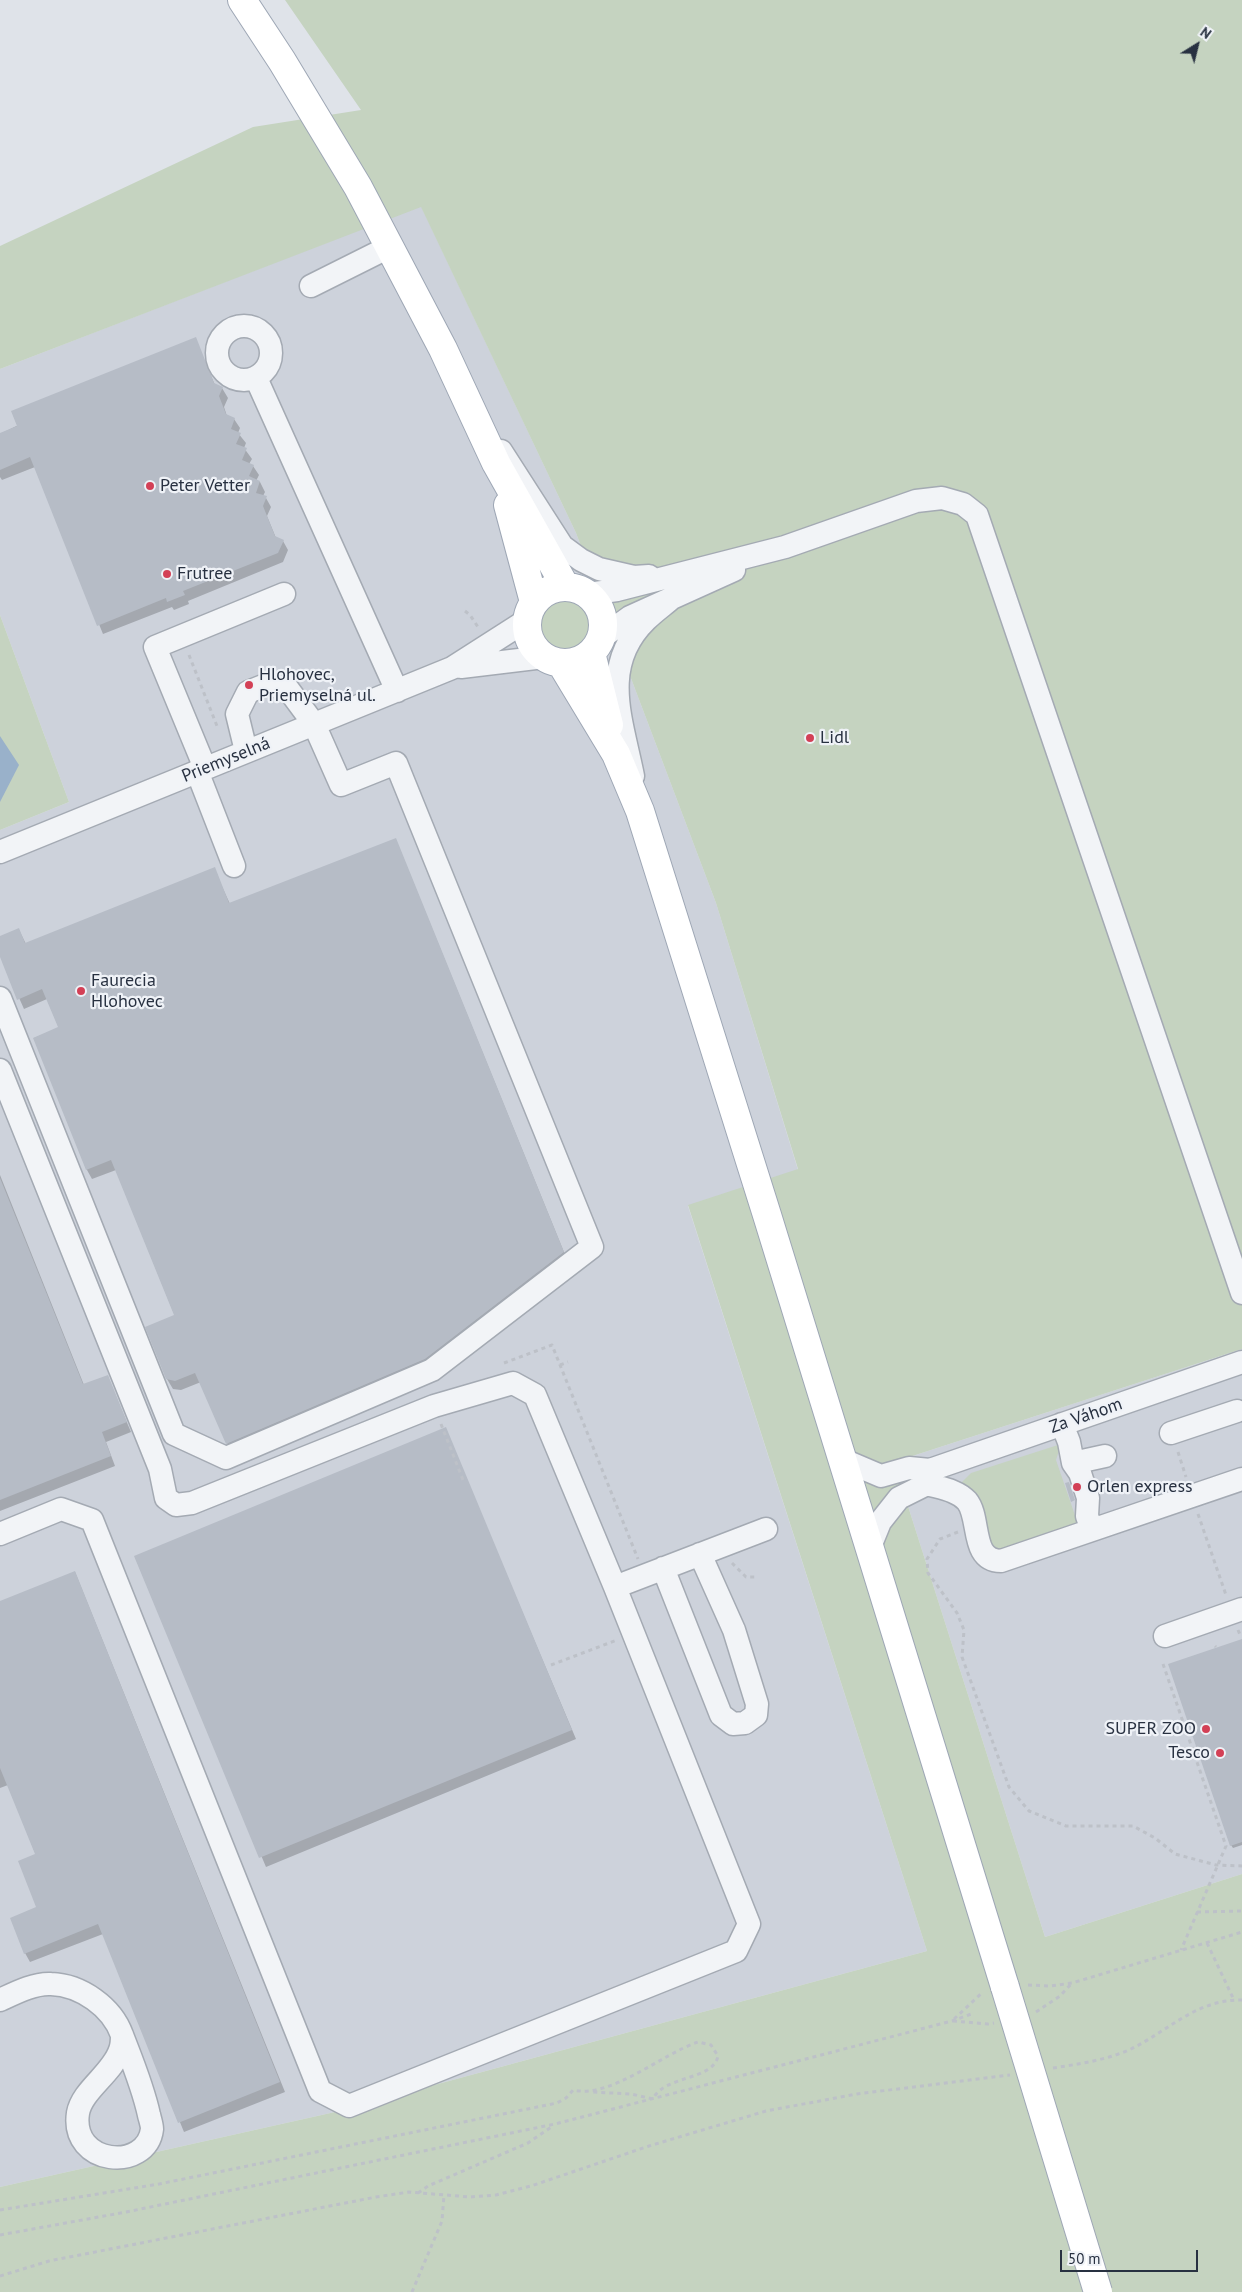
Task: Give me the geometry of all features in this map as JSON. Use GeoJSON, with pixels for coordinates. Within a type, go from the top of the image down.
{"type":"FeatureCollection","features":[{"type":"Feature","properties":{"kind":"main road"},"geometry":{"type":"LineString","coordinates":[[242,0],[282,61],[358,187],[419,300],[496,463],[576,590],[597,604],[602,614],[603,626],[596,646],[581,660],[552,660]]}},
{"type":"Feature","properties":{"kind":"main road"},"geometry":{"type":"LineString","coordinates":[[496,463],[530,611],[527,629],[531,643],[552,660],[616,754],[640,811],[767,1215],[1098,2292]]}},
{"type":"Feature","properties":{"kind":"main road"},"geometry":{"type":"LineString","coordinates":[[530,611],[548,590],[576,590]]}},
{"type":"Feature","properties":{"kind":"main road"},"geometry":{"type":"LineString","coordinates":[[596,646],[616,754]]}},
{"type":"Feature","properties":{"kind":"street"},"geometry":{"type":"LineString","coordinates":[[311,286],[389,247]]}},
{"type":"Feature","properties":{"kind":"street"},"geometry":{"type":"LineString","coordinates":[[256,378],[397,691]]}},
{"type":"Feature","properties":{"kind":"street"},"geometry":{"type":"LineString","coordinates":[[478,422],[520,478],[541,516],[562,546],[581,560],[599,569],[634,577],[673,575]]}},
{"type":"Feature","properties":{"kind":"street"},"geometry":{"type":"LineString","coordinates":[[596,646],[630,617],[785,547],[916,500],[942,498],[963,504],[977,515],[1242,1293]]}},
{"type":"Feature","properties":{"kind":"street"},"geometry":{"type":"LineString","coordinates":[[576,590],[617,590],[785,547]]}},
{"type":"Feature","properties":{"kind":"street"},"geometry":{"type":"LineString","coordinates":[[234,866],[201,770],[155,647],[284,594]]}},
{"type":"Feature","properties":{"kind":"street"},"geometry":{"type":"LineString","coordinates":[[640,811],[616,689],[619,664],[630,639],[645,620],[672,598]]}},
{"type":"Feature","properties":{"kind":"street","name":"Priemyselná"},"geometry":{"type":"LineString","coordinates":[[0,852],[452,668],[530,611]]}},
{"type":"Feature","properties":{"kind":"street","name":"Priemyselná"},"geometry":{"type":"LineString","coordinates":[[452,668],[552,660]]}},
{"type":"Feature","properties":{"kind":"street"},"geometry":{"type":"LineString","coordinates":[[0,998],[174,1434],[226,1458],[432,1370],[592,1247],[396,763],[341,786],[314,724],[288,689],[268,684],[248,692],[237,714],[246,751]]}},
{"type":"Feature","properties":{"kind":"street"},"geometry":{"type":"LineString","coordinates":[[0,1070],[160,1469],[166,1498],[176,1505],[192,1503],[434,1406],[513,1383],[535,1395],[615,1587],[749,1924],[736,1951],[349,2106],[320,2091],[92,1520],[61,1510],[0,1534]]}},
{"type":"Feature","properties":{"kind":"street","name":"Za Váhom"},"geometry":{"type":"LineString","coordinates":[[929,1477],[1062,1424],[1242,1362]]}},
{"type":"Feature","properties":{"kind":"street"},"geometry":{"type":"LineString","coordinates":[[1171,1433],[1237,1411]]}},
{"type":"Feature","properties":{"kind":"street"},"geometry":{"type":"LineString","coordinates":[[1062,1424],[1069,1442],[1072,1463],[1067,1476],[1076,1503],[1090,1523]]}},
{"type":"Feature","properties":{"kind":"street"},"geometry":{"type":"LineString","coordinates":[[1072,1463],[1105,1456]]}},
{"type":"Feature","properties":{"kind":"street"},"geometry":{"type":"LineString","coordinates":[[841,1460],[881,1476],[909,1468],[954,1492],[968,1502],[983,1554],[991,1560],[1004,1560],[1090,1523],[1192,1496],[1242,1479]]}},
{"type":"Feature","properties":{"kind":"street"},"geometry":{"type":"LineString","coordinates":[[869,1549],[880,1522],[899,1498],[929,1477]]}},
{"type":"Feature","properties":{"kind":"street"},"geometry":{"type":"LineString","coordinates":[[615,1587],[766,1529]]}},
{"type":"Feature","properties":{"kind":"street"},"geometry":{"type":"LineString","coordinates":[[663,1568],[721,1715],[733,1724],[745,1723],[756,1715],[757,1704],[734,1630],[700,1554]]}},
{"type":"Feature","properties":{"kind":"street"},"geometry":{"type":"LineString","coordinates":[[1165,1636],[1237,1611]]}},
{"type":"Feature","properties":{"kind":"street"},"geometry":{"type":"LineString","coordinates":[[0,2000],[26,1988],[51,1984],[77,1990],[102,2004],[119,2026],[144,2096],[152,2129],[145,2146],[129,2155],[115,2158],[103,2157],[87,2148],[78,2130],[78,2112],[84,2099],[108,2070],[120,2051],[122,2035]]}},
{"type":"Feature","properties":{"kind":"path"},"geometry":{"type":"LineString","coordinates":[[465,611],[478,627]]}},
{"type":"Feature","properties":{"kind":"path"},"geometry":{"type":"LineString","coordinates":[[181,636],[218,726]]}},
{"type":"Feature","properties":{"kind":"path"},"geometry":{"type":"LineString","coordinates":[[499,1365],[552,1345],[596,1448],[638,1559]]}},
{"type":"Feature","properties":{"kind":"path"},"geometry":{"type":"LineString","coordinates":[[560,1366],[568,1362]]}},
{"type":"Feature","properties":{"kind":"path"},"geometry":{"type":"LineString","coordinates":[[434,1406],[463,1480]]}},
{"type":"Feature","properties":{"kind":"path"},"geometry":{"type":"LineString","coordinates":[[1171,1433],[1192,1496],[1237,1611],[1240,1637]]}},
{"type":"Feature","properties":{"kind":"path"},"geometry":{"type":"LineString","coordinates":[[975,1527],[946,1535],[940,1539],[927,1559],[928,1573],[958,1613],[964,1630],[962,1657],[1008,1787],[1029,1811],[1066,1826],[1133,1826],[1155,1838],[1175,1854],[1216,1865],[1242,1866]]}},
{"type":"Feature","properties":{"kind":"path"},"geometry":{"type":"LineString","coordinates":[[746,1578],[758,1577]]}},
{"type":"Feature","properties":{"kind":"path"},"geometry":{"type":"LineString","coordinates":[[1163,1664],[1226,1846],[1216,1865],[1181,1950]]}},
{"type":"Feature","properties":{"kind":"path"},"geometry":{"type":"LineString","coordinates":[[1197,1912],[1242,1911]]}},
{"type":"Feature","properties":{"kind":"path"},"geometry":{"type":"LineString","coordinates":[[952,2021],[1005,1987],[1060,1986],[1242,1932]]}},
{"type":"Feature","properties":{"kind":"path"},"geometry":{"type":"LineString","coordinates":[[1207,1943],[1234,2000]]}},
{"type":"Feature","properties":{"kind":"path"},"geometry":{"type":"LineString","coordinates":[[1051,2068],[1105,2058],[1129,2050],[1150,2039],[1183,2016],[1204,2008],[1234,2000],[1242,2000]]}},
{"type":"Feature","properties":{"kind":"path"},"geometry":{"type":"LineString","coordinates":[[0,2235],[126,2212],[555,2124],[952,2021],[974,2013]]}},
{"type":"Feature","properties":{"kind":"path"},"geometry":{"type":"LineString","coordinates":[[592,2092],[633,2075],[690,2045],[703,2042],[715,2050],[718,2056],[714,2066],[660,2090],[653,2099]]}},
{"type":"Feature","properties":{"kind":"path"},"geometry":{"type":"LineString","coordinates":[[0,2276],[49,2261],[384,2196],[418,2193],[470,2197],[496,2195],[531,2186],[649,2146],[766,2111],[874,2091],[1016,2074]]}},
{"type":"Feature","properties":{"kind":"path"},"geometry":{"type":"LineString","coordinates":[[0,2210],[169,2182],[557,2103],[566,2098],[572,2090],[631,2094],[653,2099]]}},
{"type":"Feature","properties":{"kind":"path"},"geometry":{"type":"LineString","coordinates":[[418,2193],[428,2186],[528,2143],[555,2124]]}},
{"type":"Feature","properties":{"kind":"path"},"geometry":{"type":"LineString","coordinates":[[412,2292],[442,2221],[444,2195]]}},
{"type":"Feature","properties":{"kind":"shaded area"},"geometry":{"type":"Polygon","coordinates":[[[421,206],[576,533],[716,903],[798,1170],[688,1206],[927,1951],[335,2112],[0,2187],[0,830],[69,802],[0,615],[0,369],[421,206]]]}},
{"type":"Feature","properties":{"kind":"shaded area"},"geometry":{"type":"Polygon","coordinates":[[[1242,1349],[1242,1874],[1045,1937],[894,1462],[1242,1349]]]}},
{"type":"Feature","properties":{"kind":"green space"},"geometry":{"type":"Polygon","coordinates":[[[285,0],[1242,0],[1242,1349],[894,1462],[1045,1937],[1242,1874],[1242,2292],[0,2292],[0,2187],[335,2112],[927,1951],[688,1205],[798,1169],[716,903],[576,533],[421,207],[0,369],[0,246],[253,127],[361,110],[285,0]]]}},
{"type":"Feature","properties":{"kind":"green space"},"geometry":{"type":"Polygon","coordinates":[[[565,597],[580,602],[588,610],[593,625],[588,640],[580,648],[565,653],[550,648],[542,640],[537,625],[542,610],[550,602],[565,597]]]}},
{"type":"Feature","properties":{"kind":"green space"},"geometry":{"type":"Polygon","coordinates":[[[0,615],[69,802],[0,830],[0,615]]]}},
{"type":"Feature","properties":{"kind":"green space"},"geometry":{"type":"Polygon","coordinates":[[[1061,1444],[1056,1460],[1079,1527],[1003,1553],[993,1548],[960,1484],[971,1473],[1061,1444]]]}},
{"type":"Feature","properties":{"kind":"water"},"geometry":{"type":"Polygon","coordinates":[[[0,736],[19,765],[0,802],[0,736]]]}},
{"type":"Feature","properties":{"kind":"building","name":"Peter Vetter"},"geometry":{"type":"Polygon","coordinates":[[[196,337],[214,383],[223,387],[219,396],[226,414],[235,418],[231,429],[241,433],[236,444],[247,448],[242,460],[254,465],[249,476],[260,481],[256,493],[267,496],[263,506],[275,536],[284,540],[278,553],[183,591],[185,595],[167,602],[166,598],[97,626],[30,457],[0,470],[0,433],[17,426],[11,411],[196,337]]]}},
{"type":"Feature","properties":{"kind":"building"},"geometry":{"type":"Polygon","coordinates":[[[396,838],[564,1252],[425,1359],[226,1444],[195,1373],[175,1381],[166,1379],[145,1327],[174,1315],[111,1160],[86,1170],[33,1038],[58,1027],[42,989],[17,1000],[0,957],[0,936],[19,928],[25,943],[215,867],[229,903],[396,838]]]}},
{"type":"Feature","properties":{"kind":"building"},"geometry":{"type":"Polygon","coordinates":[[[0,1178],[83,1384],[108,1375],[127,1422],[102,1432],[111,1456],[0,1500],[0,1178]]]}},
{"type":"Feature","properties":{"kind":"building"},"geometry":{"type":"Polygon","coordinates":[[[446,1427],[572,1730],[259,1858],[134,1556],[446,1427]]]}},
{"type":"Feature","properties":{"kind":"building"},"geometry":{"type":"Polygon","coordinates":[[[1069,1482],[1075,1500],[1071,1502],[1065,1483],[1069,1482]]]}},
{"type":"Feature","properties":{"kind":"building"},"geometry":{"type":"Polygon","coordinates":[[[75,1571],[280,2082],[178,2123],[98,1924],[24,1954],[10,1918],[36,1907],[18,1861],[35,1854],[0,1768],[0,1601],[75,1571]]]}},
{"type":"Feature","properties":{"kind":"building","name":"Tesco"},"geometry":{"type":"Polygon","coordinates":[[[1242,1639],[1242,1842],[1230,1846],[1168,1664],[1242,1639]]]}},
{"type":"Feature","properties":{"kind":"place","name":"Peter Vetter"},"geometry":{"type":"Point","coordinates":[150,486]}},
{"type":"Feature","properties":{"kind":"place","name":"Frutree"},"geometry":{"type":"Point","coordinates":[167,574]}},
{"type":"Feature","properties":{"kind":"place","name":"Hlohovec, Priemyselná ul."},"geometry":{"type":"Point","coordinates":[249,685]}},
{"type":"Feature","properties":{"kind":"place","name":"Lidl"},"geometry":{"type":"Point","coordinates":[810,738]}},
{"type":"Feature","properties":{"kind":"place","name":"Faurecia Hlohovec"},"geometry":{"type":"Point","coordinates":[81,991]}},
{"type":"Feature","properties":{"kind":"place","name":"Orlen express"},"geometry":{"type":"Point","coordinates":[1077,1487]}},
{"type":"Feature","properties":{"kind":"place","name":"SUPER ZOO"},"geometry":{"type":"Point","coordinates":[1206,1729]}},
{"type":"Feature","properties":{"kind":"place","name":"Tesco"},"geometry":{"type":"Point","coordinates":[1220,1753]}}]}
